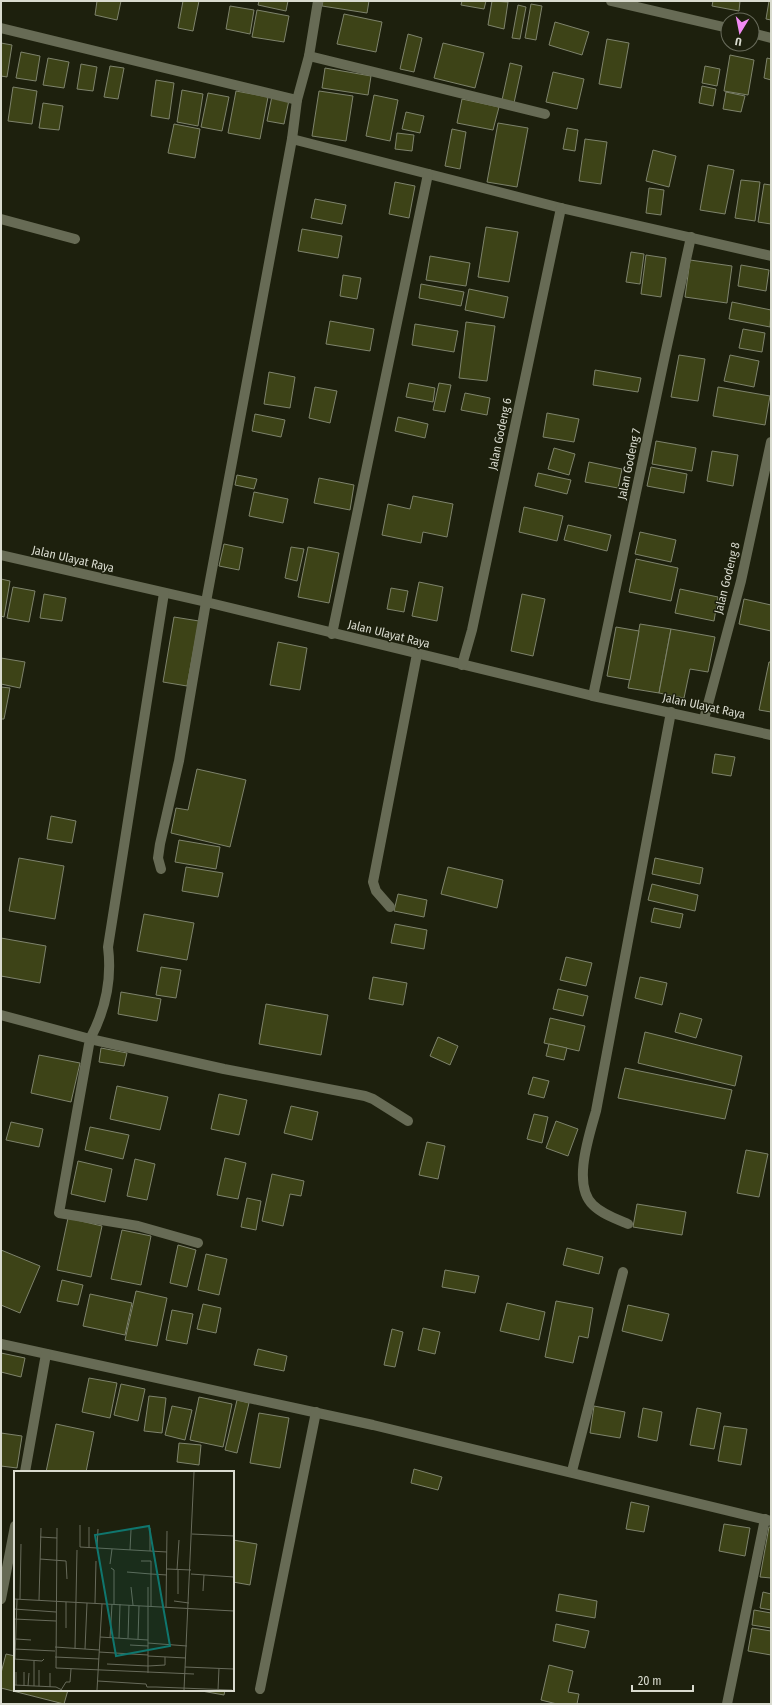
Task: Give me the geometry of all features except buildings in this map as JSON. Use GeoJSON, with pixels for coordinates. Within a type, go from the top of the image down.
{"type":"FeatureCollection","features":[{"type":"Feature","properties":{"kind":"street"},"geometry":{"type":"LineString","coordinates":[[161,869],[158,858],[160,844],[179,761],[206,602],[292,139],[297,100],[309,56],[318,1]]}},
{"type":"Feature","properties":{"kind":"street"},"geometry":{"type":"LineString","coordinates":[[611,1],[720,26]]}},
{"type":"Feature","properties":{"kind":"street"},"geometry":{"type":"LineString","coordinates":[[1,28],[297,100]]}},
{"type":"Feature","properties":{"kind":"street"},"geometry":{"type":"LineString","coordinates":[[760,35],[771,38]]}},
{"type":"Feature","properties":{"kind":"street"},"geometry":{"type":"LineString","coordinates":[[309,56],[545,114]]}},
{"type":"Feature","properties":{"kind":"street"},"geometry":{"type":"LineString","coordinates":[[292,139],[561,208],[771,256]]}},
{"type":"Feature","properties":{"kind":"street"},"geometry":{"type":"LineString","coordinates":[[332,634],[428,174]]}},
{"type":"Feature","properties":{"kind":"street","name":"Jalan Godeng 6"},"geometry":{"type":"LineString","coordinates":[[462,666],[472,630],[561,208]]}},
{"type":"Feature","properties":{"kind":"street"},"geometry":{"type":"LineString","coordinates":[[1,219],[75,239]]}},
{"type":"Feature","properties":{"kind":"street","name":"Jalan Godeng 7"},"geometry":{"type":"LineString","coordinates":[[593,696],[691,237]]}},
{"type":"Feature","properties":{"kind":"street","name":"Jalan Godeng 8"},"geometry":{"type":"LineString","coordinates":[[704,719],[741,581],[771,442]]}},
{"type":"Feature","properties":{"kind":"street","name":"Jalan Ulayat Raya"},"geometry":{"type":"LineString","coordinates":[[1,555],[206,602],[462,666],[771,735]]}},
{"type":"Feature","properties":{"kind":"street"},"geometry":{"type":"LineString","coordinates":[[164,593],[108,947],[110,961],[108,983],[99,1023],[90,1039],[59,1213],[138,1226],[198,1244]]}},
{"type":"Feature","properties":{"kind":"street"},"geometry":{"type":"LineString","coordinates":[[390,907],[376,891],[373,882],[417,654]]}},
{"type":"Feature","properties":{"kind":"street"},"geometry":{"type":"LineString","coordinates":[[628,1224],[603,1213],[593,1206],[586,1196],[582,1182],[585,1152],[596,1111],[671,712]]}},
{"type":"Feature","properties":{"kind":"street"},"geometry":{"type":"LineString","coordinates":[[1,1015],[90,1039],[232,1070],[365,1096],[373,1099],[408,1121]]}},
{"type":"Feature","properties":{"kind":"street"},"geometry":{"type":"LineString","coordinates":[[572,1471],[623,1272]]}},
{"type":"Feature","properties":{"kind":"street"},"geometry":{"type":"LineString","coordinates":[[1,1344],[316,1412],[572,1471],[768,1520],[727,1704]]}},
{"type":"Feature","properties":{"kind":"street"},"geometry":{"type":"LineString","coordinates":[[25,1471],[46,1354]]}},
{"type":"Feature","properties":{"kind":"street"},"geometry":{"type":"LineString","coordinates":[[260,1688],[316,1412]]}},
{"type":"Feature","properties":{"kind":"street"},"geometry":{"type":"LineString","coordinates":[[1,1599],[14,1531]]}}]}
